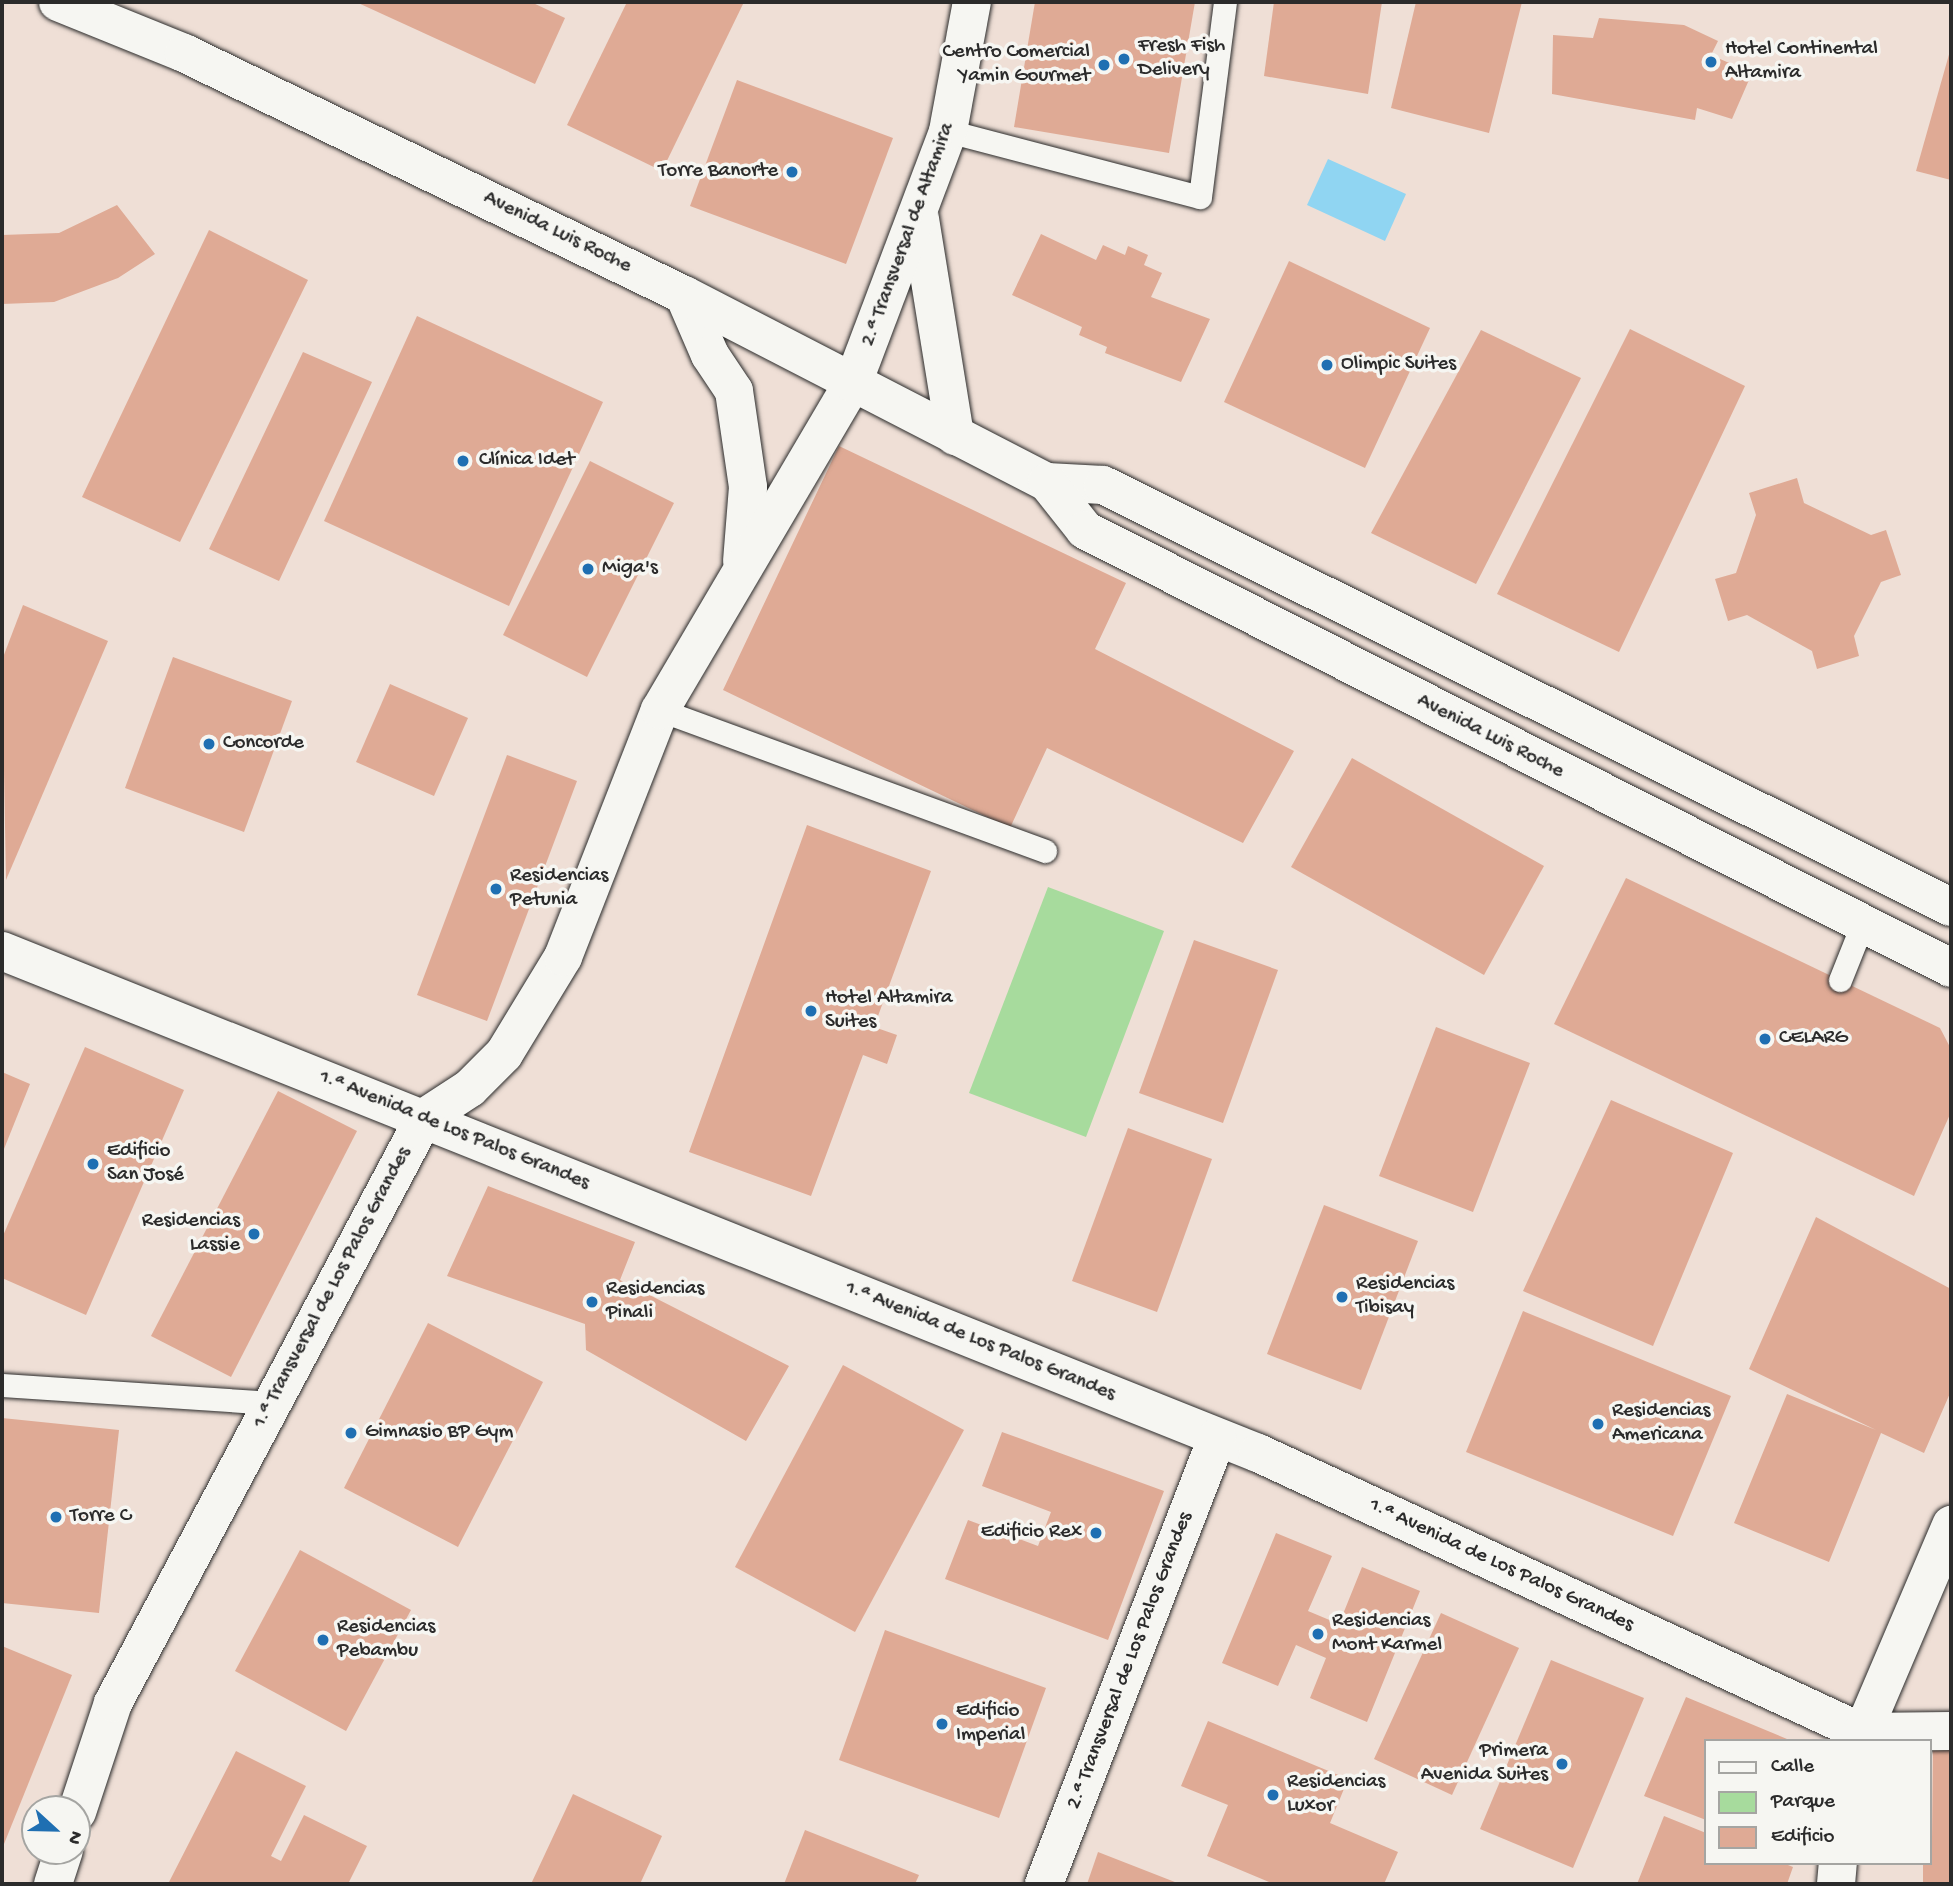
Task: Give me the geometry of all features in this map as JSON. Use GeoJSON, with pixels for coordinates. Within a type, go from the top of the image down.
{"type":"FeatureCollection","features":[{"type":"Feature","properties":{"kind":"street","name":"Avenida Luis Roche"},"geometry":{"type":"LineString","coordinates":[[58,2],[184,53],[684,295],[1046,482],[1103,485],[1951,907]]}},
{"type":"Feature","properties":{"kind":"street","name":"2.ª Transversal de Altamira"},"geometry":{"type":"LineString","coordinates":[[853,383],[920,217],[948,131],[972,2]]}},
{"type":"Feature","properties":{"kind":"street"},"geometry":{"type":"LineString","coordinates":[[920,217],[955,436]]}},
{"type":"Feature","properties":{"kind":"street","name":"1.ª Transversal de Los Palos Grandes"},"geometry":{"type":"LineString","coordinates":[[684,295],[710,355],[734,391],[743,434],[748,488],[741,570]]}},
{"type":"Feature","properties":{"kind":"street","name":"1.ª Transversal de Los Palos Grandes"},"geometry":{"type":"LineString","coordinates":[[83,1795],[113,1703],[424,1118],[470,1088],[504,1054],[563,957],[660,710],[853,383]]}},
{"type":"Feature","properties":{"kind":"street","name":"Avenida Luis Roche"},"geometry":{"type":"LineString","coordinates":[[1046,482],[1085,530],[1951,968]]}},
{"type":"Feature","properties":{"kind":"street","name":"1.ª Avenida de Los Palos Grandes"},"geometry":{"type":"LineString","coordinates":[[2,951],[1217,1437],[1860,1736],[1951,1731]]}},
{"type":"Feature","properties":{"kind":"street","name":"2.ª Transversal de Los Palos Grandes"},"geometry":{"type":"LineString","coordinates":[[1044,1884],[1217,1437]]}},
{"type":"Feature","properties":{"kind":"street"},"geometry":{"type":"LineString","coordinates":[[1860,1736],[1951,1525]]}},
{"type":"Feature","properties":{"kind":"street"},"geometry":{"type":"LineString","coordinates":[[53,1884],[59,1865]]}},
{"type":"Feature","properties":{"kind":"street"},"geometry":{"type":"LineString","coordinates":[[1836,1884],[1839,1865]]}},
{"type":"Feature","properties":{"kind":"lane"},"geometry":{"type":"LineString","coordinates":[[948,131],[1200,197],[1224,2]]}},
{"type":"Feature","properties":{"kind":"lane"},"geometry":{"type":"LineString","coordinates":[[660,710],[1045,851]]}},
{"type":"Feature","properties":{"kind":"lane"},"geometry":{"type":"LineString","coordinates":[[1840,980],[1862,925]]}},
{"type":"Feature","properties":{"kind":"lane"},"geometry":{"type":"LineString","coordinates":[[2,1385],[257,1402]]}},
{"type":"Feature","properties":{"kind":"green space"},"geometry":{"type":"Polygon","coordinates":[[[1048,887],[1164,931],[1086,1137],[969,1093],[1048,887]]]}},
{"type":"Feature","properties":{"kind":"water"},"geometry":{"type":"Polygon","coordinates":[[[1328,159],[1406,194],[1385,241],[1307,205],[1328,159]]]}},
{"type":"Feature","properties":{"kind":"building"},"geometry":{"type":"Polygon","coordinates":[[[356,2],[531,2],[565,18],[535,84],[356,2]]]}},
{"type":"Feature","properties":{"kind":"building"},"geometry":{"type":"Polygon","coordinates":[[[627,2],[744,2],[662,171],[567,125],[627,2]]]}},
{"type":"Feature","properties":{"kind":"building","name":"Centro Comercial Yamin Gourmet"},"geometry":{"type":"Polygon","coordinates":[[[1035,2],[1195,2],[1169,153],[1014,127],[1035,2]]]}},
{"type":"Feature","properties":{"kind":"building"},"geometry":{"type":"Polygon","coordinates":[[[1274,2],[1382,2],[1368,94],[1264,76],[1274,2]]]}},
{"type":"Feature","properties":{"kind":"building"},"geometry":{"type":"Polygon","coordinates":[[[1416,2],[1522,2],[1489,133],[1391,108],[1416,2]]]}},
{"type":"Feature","properties":{"kind":"building"},"geometry":{"type":"Polygon","coordinates":[[[1599,18],[1684,25],[1718,41],[1711,55],[1752,73],[1732,119],[1697,108],[1695,120],[1552,94],[1553,35],[1593,38],[1599,18]]]}},
{"type":"Feature","properties":{"kind":"building"},"geometry":{"type":"Polygon","coordinates":[[[1951,51],[1951,180],[1916,171],[1951,51]]]}},
{"type":"Feature","properties":{"kind":"building","name":"Torre Banorte"},"geometry":{"type":"Polygon","coordinates":[[[737,80],[893,138],[846,264],[690,206],[737,80]]]}},
{"type":"Feature","properties":{"kind":"building"},"geometry":{"type":"Polygon","coordinates":[[[117,205],[155,254],[118,278],[54,302],[2,304],[2,235],[59,233],[117,205]]]}},
{"type":"Feature","properties":{"kind":"building"},"geometry":{"type":"Polygon","coordinates":[[[209,230],[308,280],[180,542],[82,497],[209,230]]]}},
{"type":"Feature","properties":{"kind":"building"},"geometry":{"type":"Polygon","coordinates":[[[1041,234],[1096,260],[1103,245],[1125,255],[1128,246],[1148,255],[1144,265],[1162,273],[1151,297],[1210,319],[1181,382],[1105,353],[1107,347],[1079,335],[1082,327],[1012,295],[1041,234]]]}},
{"type":"Feature","properties":{"kind":"building","name":"Olimpic Suites"},"geometry":{"type":"Polygon","coordinates":[[[1289,261],[1430,328],[1365,468],[1224,402],[1289,261]]]}},
{"type":"Feature","properties":{"kind":"building","name":"Clínica Idet"},"geometry":{"type":"Polygon","coordinates":[[[417,316],[603,402],[509,606],[324,521],[417,316]]]}},
{"type":"Feature","properties":{"kind":"building"},"geometry":{"type":"Polygon","coordinates":[[[1630,329],[1745,386],[1619,652],[1497,594],[1630,329]]]}},
{"type":"Feature","properties":{"kind":"building"},"geometry":{"type":"Polygon","coordinates":[[[1481,330],[1581,378],[1476,584],[1371,533],[1481,330]]]}},
{"type":"Feature","properties":{"kind":"building"},"geometry":{"type":"Polygon","coordinates":[[[303,352],[372,382],[279,581],[209,549],[303,352]]]}},
{"type":"Feature","properties":{"kind":"building"},"geometry":{"type":"Polygon","coordinates":[[[839,446],[1126,583],[1095,649],[1294,751],[1243,843],[1047,748],[1010,828],[723,690],[839,446]]]}},
{"type":"Feature","properties":{"kind":"building","name":"Miga's"},"geometry":{"type":"Polygon","coordinates":[[[590,461],[674,503],[587,677],[503,635],[590,461]]]}},
{"type":"Feature","properties":{"kind":"building"},"geometry":{"type":"Polygon","coordinates":[[[1797,478],[1804,503],[1871,535],[1886,530],[1901,575],[1881,582],[1854,636],[1859,656],[1817,669],[1812,651],[1747,615],[1728,621],[1715,579],[1736,573],[1756,515],[1749,493],[1797,478]]]}},
{"type":"Feature","properties":{"kind":"building"},"geometry":{"type":"Polygon","coordinates":[[[23,605],[108,641],[6,880],[2,660],[23,605]]]}},
{"type":"Feature","properties":{"kind":"building","name":"Concorde"},"geometry":{"type":"Polygon","coordinates":[[[173,657],[292,701],[244,832],[125,788],[173,657]]]}},
{"type":"Feature","properties":{"kind":"building"},"geometry":{"type":"Polygon","coordinates":[[[390,684],[468,718],[434,796],[356,762],[390,684]]]}},
{"type":"Feature","properties":{"kind":"building","name":"Residencias Petunia"},"geometry":{"type":"Polygon","coordinates":[[[507,755],[577,781],[487,1021],[417,995],[507,755]]]}},
{"type":"Feature","properties":{"kind":"building"},"geometry":{"type":"Polygon","coordinates":[[[1352,758],[1544,866],[1484,975],[1291,867],[1352,758]]]}},
{"type":"Feature","properties":{"kind":"building"},"geometry":{"type":"Polygon","coordinates":[[[807,825],[931,871],[874,1027],[897,1035],[887,1064],[863,1055],[811,1196],[689,1152],[807,825]]]}},
{"type":"Feature","properties":{"kind":"building","name":"CELARG"},"geometry":{"type":"Polygon","coordinates":[[[1626,878],[1940,1028],[1951,1049],[1951,1112],[1914,1196],[1554,1024],[1626,878]]]}},
{"type":"Feature","properties":{"kind":"building"},"geometry":{"type":"Polygon","coordinates":[[[1194,940],[1278,970],[1223,1123],[1139,1093],[1194,940]]]}},
{"type":"Feature","properties":{"kind":"building"},"geometry":{"type":"Polygon","coordinates":[[[1436,1027],[1530,1063],[1473,1212],[1379,1176],[1436,1027]]]}},
{"type":"Feature","properties":{"kind":"building","name":"Edificio San José"},"geometry":{"type":"Polygon","coordinates":[[[85,1047],[184,1090],[86,1315],[2,1278],[2,1238],[85,1047]]]}},
{"type":"Feature","properties":{"kind":"building"},"geometry":{"type":"Polygon","coordinates":[[[2,1072],[30,1084],[2,1154],[2,1072]]]}},
{"type":"Feature","properties":{"kind":"building","name":"Residencias Lassie"},"geometry":{"type":"Polygon","coordinates":[[[278,1091],[357,1131],[231,1377],[151,1336],[278,1091]]]}},
{"type":"Feature","properties":{"kind":"building"},"geometry":{"type":"Polygon","coordinates":[[[1611,1100],[1733,1153],[1653,1346],[1523,1291],[1611,1100]]]}},
{"type":"Feature","properties":{"kind":"building"},"geometry":{"type":"Polygon","coordinates":[[[1128,1128],[1212,1159],[1157,1312],[1072,1281],[1128,1128]]]}},
{"type":"Feature","properties":{"kind":"building","name":"Residencias Pinali"},"geometry":{"type":"Polygon","coordinates":[[[488,1186],[635,1242],[620,1280],[789,1366],[746,1441],[586,1350],[585,1324],[447,1276],[488,1186]]]}},
{"type":"Feature","properties":{"kind":"building","name":"Residencias Tibisay"},"geometry":{"type":"Polygon","coordinates":[[[1324,1205],[1418,1241],[1361,1390],[1267,1354],[1324,1205]]]}},
{"type":"Feature","properties":{"kind":"building"},"geometry":{"type":"Polygon","coordinates":[[[1816,1217],[1951,1289],[1951,1391],[1924,1453],[1881,1433],[1829,1562],[1734,1523],[1787,1394],[1876,1430],[1749,1369],[1816,1217]]]}},
{"type":"Feature","properties":{"kind":"building","name":"Residencias Americana"},"geometry":{"type":"Polygon","coordinates":[[[1523,1311],[1731,1396],[1673,1536],[1466,1452],[1523,1311]]]}},
{"type":"Feature","properties":{"kind":"building"},"geometry":{"type":"Polygon","coordinates":[[[428,1323],[543,1382],[458,1547],[344,1488],[428,1323]]]}},
{"type":"Feature","properties":{"kind":"building"},"geometry":{"type":"Polygon","coordinates":[[[843,1365],[964,1430],[855,1632],[735,1567],[843,1365]]]}},
{"type":"Feature","properties":{"kind":"building","name":"Torre C"},"geometry":{"type":"Polygon","coordinates":[[[2,1418],[119,1430],[99,1613],[2,1603],[2,1418]]]}},
{"type":"Feature","properties":{"kind":"building","name":"Edificio Rex"},"geometry":{"type":"Polygon","coordinates":[[[1002,1432],[1164,1491],[1108,1640],[945,1579],[968,1520],[1038,1546],[1051,1512],[982,1486],[1002,1432]]]}},
{"type":"Feature","properties":{"kind":"building","name":"Residencias Mont Karmel"},"geometry":{"type":"Polygon","coordinates":[[[1276,1533],[1332,1556],[1308,1611],[1339,1624],[1362,1567],[1420,1591],[1367,1722],[1310,1698],[1326,1658],[1296,1645],[1278,1686],[1222,1663],[1276,1533]]]}},
{"type":"Feature","properties":{"kind":"building","name":"Residencias Pebambu"},"geometry":{"type":"Polygon","coordinates":[[[300,1550],[411,1610],[346,1731],[235,1671],[300,1550]]]}},
{"type":"Feature","properties":{"kind":"building"},"geometry":{"type":"Polygon","coordinates":[[[1441,1613],[1519,1648],[1452,1795],[1374,1759],[1441,1613]]]}},
{"type":"Feature","properties":{"kind":"building","name":"Edificio Imperial"},"geometry":{"type":"Polygon","coordinates":[[[885,1630],[1046,1688],[999,1818],[839,1760],[885,1630]]]}},
{"type":"Feature","properties":{"kind":"building"},"geometry":{"type":"Polygon","coordinates":[[[2,1646],[72,1675],[24,1795],[21,1795],[21,1802],[2,1849],[2,1646]]]}},
{"type":"Feature","properties":{"kind":"building","name":"Primera Avenida Suites"},"geometry":{"type":"Polygon","coordinates":[[[1551,1660],[1644,1698],[1573,1868],[1480,1829],[1551,1660]]]}},
{"type":"Feature","properties":{"kind":"building"},"geometry":{"type":"Polygon","coordinates":[[[1686,1697],[1787,1739],[1704,1739],[1704,1819],[1644,1796],[1686,1697]]]}},
{"type":"Feature","properties":{"kind":"building","name":"Residencias Luxor"},"geometry":{"type":"Polygon","coordinates":[[[1208,1721],[1348,1779],[1330,1823],[1398,1852],[1384,1884],[1274,1884],[1207,1856],[1228,1805],[1181,1786],[1208,1721]]]}},
{"type":"Feature","properties":{"kind":"building"},"geometry":{"type":"Polygon","coordinates":[[[1951,1744],[1951,1884],[1923,1884],[1923,1865],[1932,1865],[1933,1745],[1951,1744]]]}},
{"type":"Feature","properties":{"kind":"building"},"geometry":{"type":"Polygon","coordinates":[[[236,1751],[306,1786],[271,1856],[281,1861],[304,1815],[367,1846],[348,1884],[168,1884],[236,1751]]]}},
{"type":"Feature","properties":{"kind":"building"},"geometry":{"type":"Polygon","coordinates":[[[573,1794],[662,1836],[640,1884],[531,1884],[573,1794]]]}},
{"type":"Feature","properties":{"kind":"building"},"geometry":{"type":"Polygon","coordinates":[[[1664,1816],[1704,1832],[1704,1865],[1793,1867],[1787,1884],[1637,1884],[1664,1816]]]}},
{"type":"Feature","properties":{"kind":"building"},"geometry":{"type":"Polygon","coordinates":[[[805,1830],[919,1875],[915,1884],[784,1884],[805,1830]]]}},
{"type":"Feature","properties":{"kind":"building"},"geometry":{"type":"Polygon","coordinates":[[[1098,1852],[1180,1884],[1087,1884],[1098,1852]]]}},
{"type":"Feature","properties":{"kind":"place","name":"Fresh Fish Delivery"},"geometry":{"type":"Point","coordinates":[1124,59]}},
{"type":"Feature","properties":{"kind":"place","name":"Hotel Continental Altamira"},"geometry":{"type":"Point","coordinates":[1711,62]}},
{"type":"Feature","properties":{"kind":"place","name":"Centro Comercial Yamin Gourmet"},"geometry":{"type":"Point","coordinates":[1104,65]}},
{"type":"Feature","properties":{"kind":"place","name":"Torre Banorte"},"geometry":{"type":"Point","coordinates":[792,172]}},
{"type":"Feature","properties":{"kind":"place","name":"Olimpic Suites"},"geometry":{"type":"Point","coordinates":[1327,365]}},
{"type":"Feature","properties":{"kind":"place","name":"Clínica Idet"},"geometry":{"type":"Point","coordinates":[463,461]}},
{"type":"Feature","properties":{"kind":"place","name":"Miga's"},"geometry":{"type":"Point","coordinates":[588,569]}},
{"type":"Feature","properties":{"kind":"place","name":"Concorde"},"geometry":{"type":"Point","coordinates":[209,744]}},
{"type":"Feature","properties":{"kind":"place","name":"Residencias Petunia"},"geometry":{"type":"Point","coordinates":[496,889]}},
{"type":"Feature","properties":{"kind":"place","name":"Hotel Altamira Suites"},"geometry":{"type":"Point","coordinates":[811,1011]}},
{"type":"Feature","properties":{"kind":"place","name":"CELARG"},"geometry":{"type":"Point","coordinates":[1765,1039]}},
{"type":"Feature","properties":{"kind":"place","name":"Edificio San José"},"geometry":{"type":"Point","coordinates":[93,1164]}},
{"type":"Feature","properties":{"kind":"place","name":"Residencias Lassie"},"geometry":{"type":"Point","coordinates":[254,1234]}},
{"type":"Feature","properties":{"kind":"place","name":"Residencias Tibisay"},"geometry":{"type":"Point","coordinates":[1342,1297]}},
{"type":"Feature","properties":{"kind":"place","name":"Residencias Pinali"},"geometry":{"type":"Point","coordinates":[592,1302]}},
{"type":"Feature","properties":{"kind":"place","name":"Residencias Americana"},"geometry":{"type":"Point","coordinates":[1598,1424]}},
{"type":"Feature","properties":{"kind":"place","name":"Gimnasio BP Gym"},"geometry":{"type":"Point","coordinates":[351,1433]}},
{"type":"Feature","properties":{"kind":"place","name":"Torre C"},"geometry":{"type":"Point","coordinates":[56,1517]}},
{"type":"Feature","properties":{"kind":"place","name":"Edificio Rex"},"geometry":{"type":"Point","coordinates":[1096,1533]}},
{"type":"Feature","properties":{"kind":"place","name":"Residencias Mont Karmel"},"geometry":{"type":"Point","coordinates":[1318,1634]}},
{"type":"Feature","properties":{"kind":"place","name":"Residencias Pebambu"},"geometry":{"type":"Point","coordinates":[323,1640]}},
{"type":"Feature","properties":{"kind":"place","name":"Edificio Imperial"},"geometry":{"type":"Point","coordinates":[942,1724]}},
{"type":"Feature","properties":{"kind":"place","name":"Primera Avenida Suites"},"geometry":{"type":"Point","coordinates":[1562,1764]}},
{"type":"Feature","properties":{"kind":"place","name":"Residencias Luxor"},"geometry":{"type":"Point","coordinates":[1273,1795]}}]}
